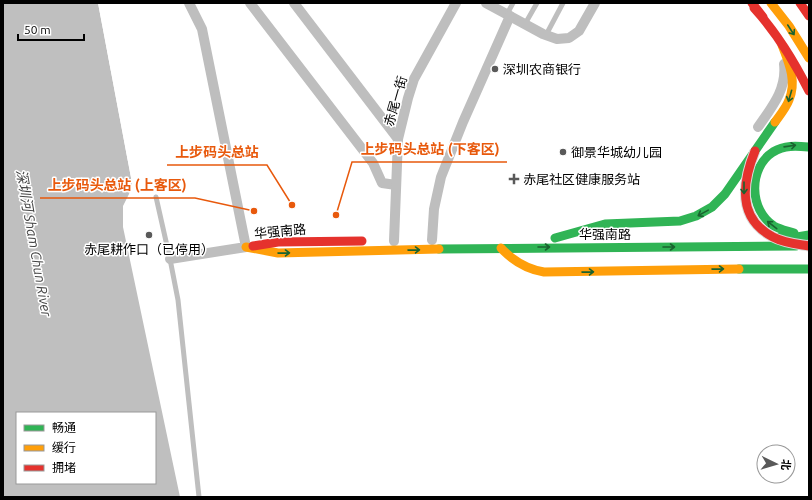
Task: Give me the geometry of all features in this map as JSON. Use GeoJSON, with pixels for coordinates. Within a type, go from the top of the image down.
{"type":"FeatureCollection","features":[{"type":"Feature","properties":{"kind":"main road"},"geometry":{"type":"LineString","coordinates":[[749,3],[763,18]]}},
{"type":"Feature","properties":{"kind":"main road"},"geometry":{"type":"LineString","coordinates":[[752,3],[796,65],[809,91]]}},
{"type":"Feature","properties":{"kind":"main road"},"geometry":{"type":"LineString","coordinates":[[771,3],[789,26],[809,58]]}},
{"type":"Feature","properties":{"kind":"main road"},"geometry":{"type":"LineString","coordinates":[[801,3],[809,11]]}},
{"type":"Feature","properties":{"kind":"main road"},"geometry":{"type":"LineString","coordinates":[[801,3],[809,16]]}},
{"type":"Feature","properties":{"kind":"main road"},"geometry":{"type":"LineString","coordinates":[[782,45],[793,77],[792,89],[789,101],[749,162],[744,180],[744,200],[754,221],[767,234],[785,242],[809,246]]}},
{"type":"Feature","properties":{"kind":"main road"},"geometry":{"type":"LineString","coordinates":[[809,147],[792,145],[772,152],[759,168],[756,177],[754,194],[759,210],[769,223],[777,229],[793,233],[809,234]]}},
{"type":"Feature","properties":{"kind":"main road","name":"华强南路"},"geometry":{"type":"LineString","coordinates":[[594,237],[551,238],[605,224],[670,222],[696,216],[712,207],[725,194],[755,151]]}},
{"type":"Feature","properties":{"kind":"main road"},"geometry":{"type":"LineString","coordinates":[[758,236],[797,237],[809,234]]}},
{"type":"Feature","properties":{"kind":"main road","name":"华强南路"},"geometry":{"type":"LineString","coordinates":[[246,247],[278,242],[372,241]]}},
{"type":"Feature","properties":{"kind":"main road","name":"华强南路"},"geometry":{"type":"LineString","coordinates":[[246,247],[278,253],[501,248],[809,246]]}},
{"type":"Feature","properties":{"kind":"main road"},"geometry":{"type":"LineString","coordinates":[[501,248],[530,258]]}},
{"type":"Feature","properties":{"kind":"main road"},"geometry":{"type":"LineString","coordinates":[[501,248],[517,263],[535,271],[544,272],[809,269]]}},
{"type":"Feature","properties":{"kind":"street"},"geometry":{"type":"LineString","coordinates":[[170,259],[246,247],[202,29],[189,3]]}},
{"type":"Feature","properties":{"kind":"street"},"geometry":{"type":"LineString","coordinates":[[250,3],[373,163],[382,183],[396,186]]}},
{"type":"Feature","properties":{"kind":"street"},"geometry":{"type":"LineString","coordinates":[[294,3],[398,138]]}},
{"type":"Feature","properties":{"kind":"street","name":"赤尾一街"},"geometry":{"type":"LineString","coordinates":[[394,241],[398,138],[414,79],[456,3]]}},
{"type":"Feature","properties":{"kind":"street"},"geometry":{"type":"LineString","coordinates":[[487,3],[546,35],[557,39],[569,38],[579,31],[595,3]]}},
{"type":"Feature","properties":{"kind":"street"},"geometry":{"type":"LineString","coordinates":[[749,3],[760,22],[778,47],[782,56],[785,70],[785,79],[781,92],[758,127]]}},
{"type":"Feature","properties":{"kind":"street"},"geometry":{"type":"LineString","coordinates":[[432,240],[434,209],[441,177],[508,15]]}},
{"type":"Feature","properties":{"kind":"lane"},"geometry":{"type":"LineString","coordinates":[[508,15],[513,3]]}},
{"type":"Feature","properties":{"kind":"lane"},"geometry":{"type":"LineString","coordinates":[[525,24],[537,3]]}},
{"type":"Feature","properties":{"kind":"lane"},"geometry":{"type":"LineString","coordinates":[[546,35],[563,3]]}},
{"type":"Feature","properties":{"kind":"lane"},"geometry":{"type":"LineString","coordinates":[[156,197],[178,300],[199,497]]}},
{"type":"Feature","properties":{"kind":"water","name":"深圳河 Sham Chun River"},"geometry":{"type":"Polygon","coordinates":[[[3,3],[98,3],[132,183],[129,194],[123,206],[123,227],[180,497],[3,497],[3,3]]]}},
{"type":"Feature","properties":{"kind":"pier"},"geometry":{"type":"Polygon","coordinates":[[[98,3],[101,3],[134,183],[132,183],[98,3]]]}},
{"type":"Feature","properties":{"kind":"traffic: fast"},"geometry":{"type":"LineString","coordinates":[[555,238],[605,224],[680,221],[696,216],[712,207],[725,194],[775,122]]}},
{"type":"Feature","properties":{"kind":"traffic: fast"},"geometry":{"type":"LineString","coordinates":[[794,233],[776,227],[766,219],[756,200],[756,178],[759,168],[765,159],[773,152],[786,147],[809,147]]}},
{"type":"Feature","properties":{"kind":"traffic: fast"},"geometry":{"type":"LineString","coordinates":[[780,237],[809,235]]}},
{"type":"Feature","properties":{"kind":"traffic: fast"},"geometry":{"type":"LineString","coordinates":[[439,249],[796,246]]}},
{"type":"Feature","properties":{"kind":"traffic: fast"},"geometry":{"type":"LineString","coordinates":[[739,269],[809,269]]}},
{"type":"Feature","properties":{"kind":"traffic: slow"},"geometry":{"type":"LineString","coordinates":[[771,3],[789,26],[809,58]]}},
{"type":"Feature","properties":{"kind":"traffic: slow"},"geometry":{"type":"LineString","coordinates":[[775,122],[788,103],[792,86],[791,72],[782,45]]}},
{"type":"Feature","properties":{"kind":"traffic: slow"},"geometry":{"type":"LineString","coordinates":[[246,247],[278,253],[439,249]]}},
{"type":"Feature","properties":{"kind":"traffic: slow"},"geometry":{"type":"LineString","coordinates":[[501,248],[520,264],[531,269],[544,272],[739,269]]}},
{"type":"Feature","properties":{"kind":"traffic: jam"},"geometry":{"type":"LineString","coordinates":[[752,3],[763,17]]}},
{"type":"Feature","properties":{"kind":"traffic: jam"},"geometry":{"type":"LineString","coordinates":[[800,3],[809,16]]}},
{"type":"Feature","properties":{"kind":"traffic: jam"},"geometry":{"type":"LineString","coordinates":[[754,8],[770,27],[784,48],[809,91]]}},
{"type":"Feature","properties":{"kind":"traffic: jam"},"geometry":{"type":"LineString","coordinates":[[755,151],[747,175],[745,187],[748,210],[753,220],[761,229],[777,239],[809,246]]}},
{"type":"Feature","properties":{"kind":"traffic: jam"},"geometry":{"type":"LineString","coordinates":[[253,246],[278,242],[362,241]]}},
{"type":"Feature","properties":{"kind":"place","name":"深圳农商银行"},"geometry":{"type":"Point","coordinates":[495,69]}},
{"type":"Feature","properties":{"kind":"place","name":"御景华城幼儿园"},"geometry":{"type":"Point","coordinates":[563,152]}},
{"type":"Feature","properties":{"kind":"place","name":"赤尾社区健康服务站"},"geometry":{"type":"Point","coordinates":[514,179]}},
{"type":"Feature","properties":{"kind":"place","name":"上步码头总站"},"geometry":{"type":"Point","coordinates":[292,205]}},
{"type":"Feature","properties":{"kind":"place","name":"上步码头总站 (上客区)"},"geometry":{"type":"Point","coordinates":[254,211]}},
{"type":"Feature","properties":{"kind":"place","name":"上步码头总站 (下客区)"},"geometry":{"type":"Point","coordinates":[336,215]}},
{"type":"Feature","properties":{"kind":"place","name":"赤尾耕作口（已停用）"},"geometry":{"type":"Point","coordinates":[149,235]}}]}
